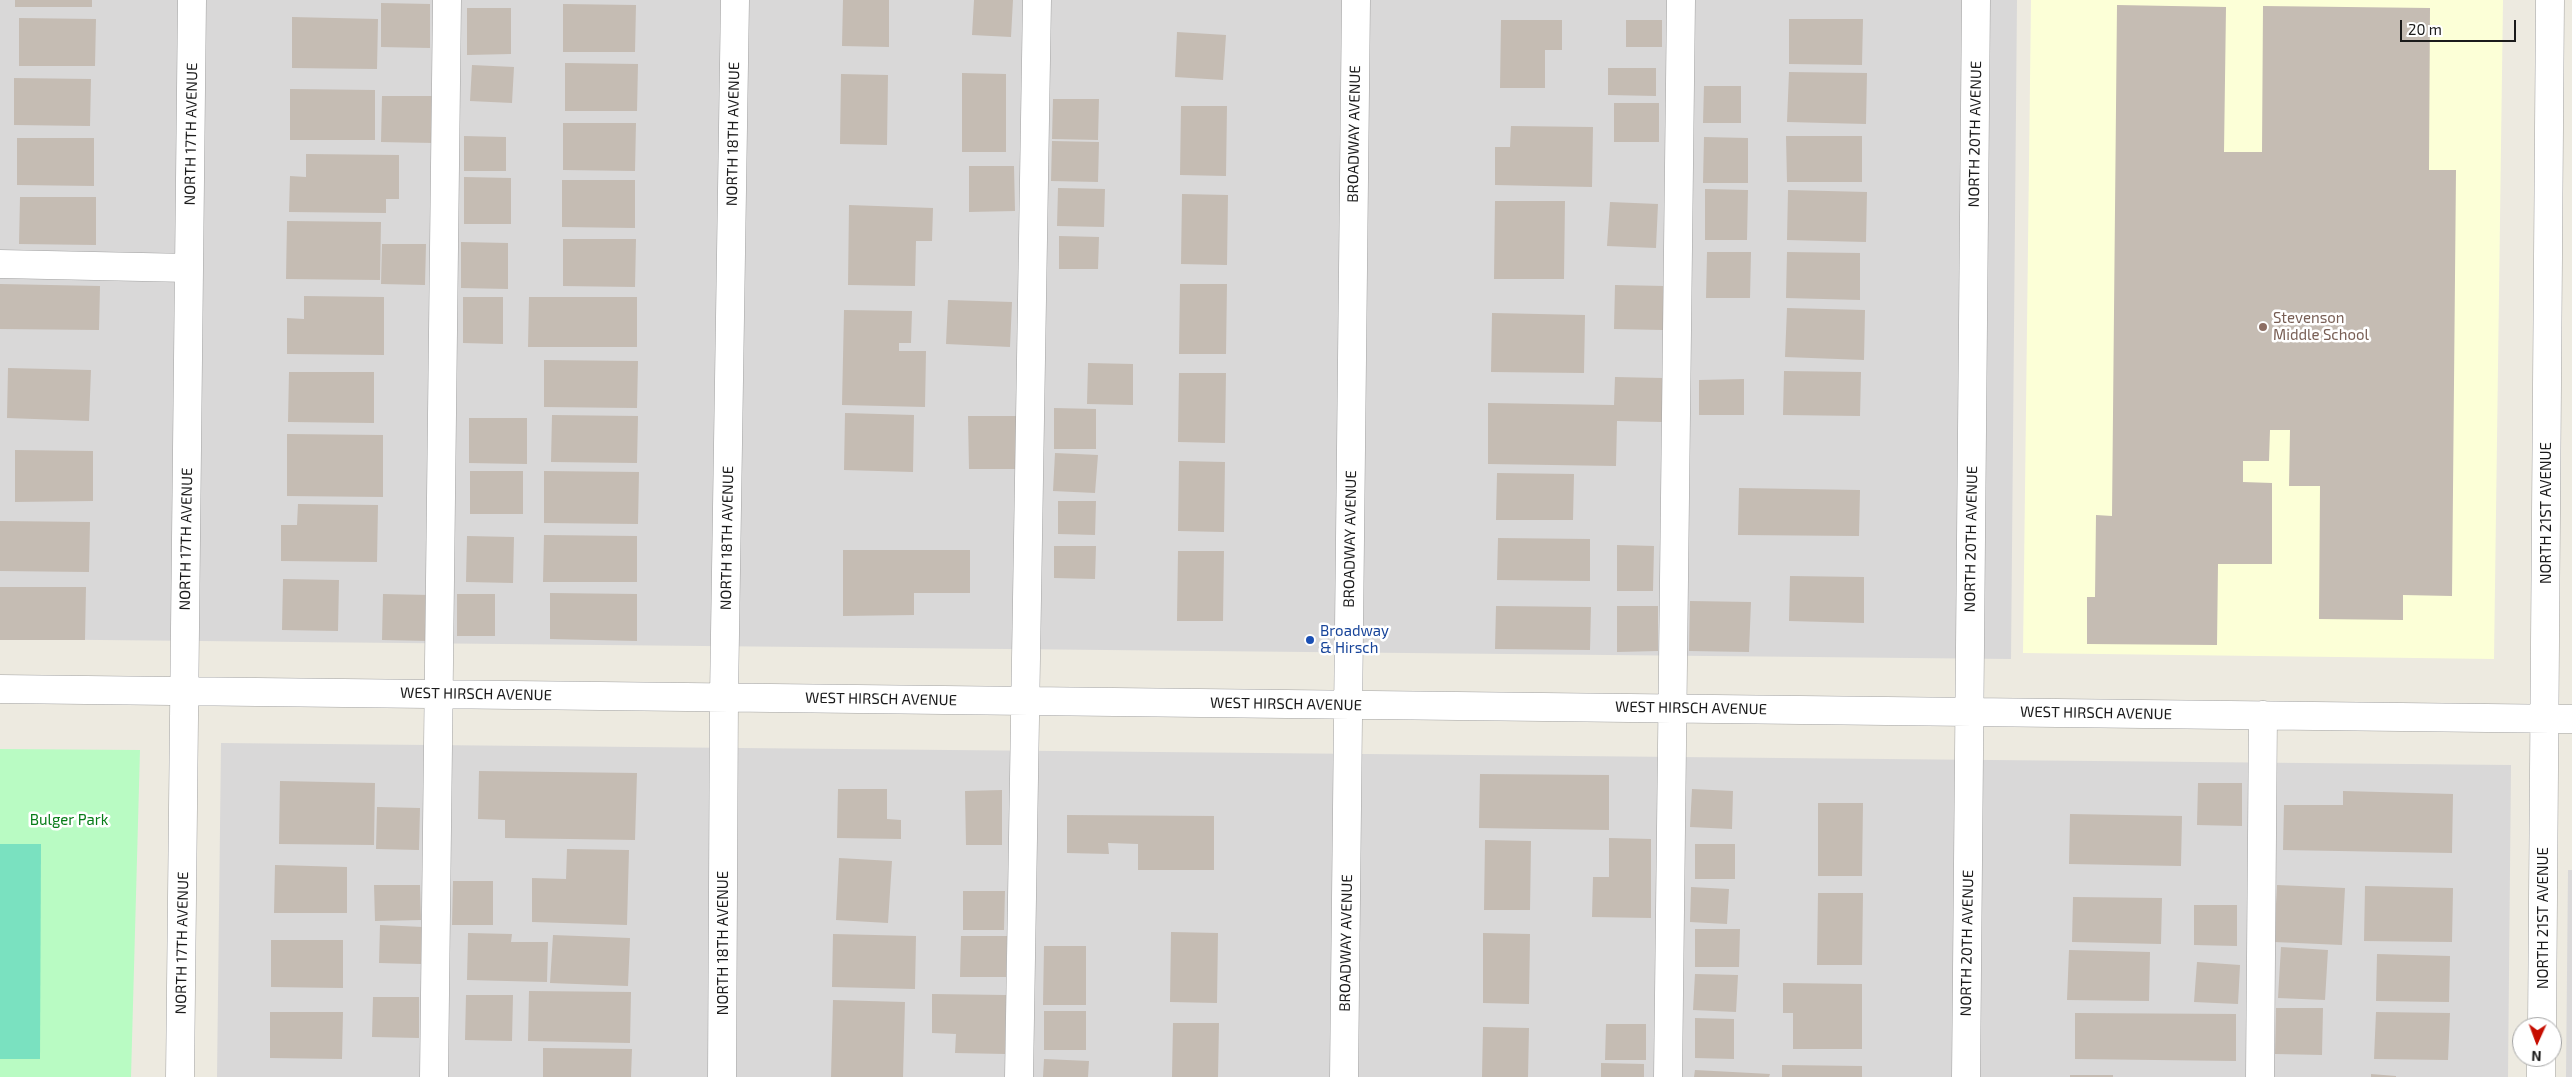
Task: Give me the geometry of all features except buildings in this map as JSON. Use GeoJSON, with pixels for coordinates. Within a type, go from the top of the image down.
{"type":"FeatureCollection","features":[{"type":"Feature","properties":{"kind":"street","name":"NORTH 17TH AVENUE"},"geometry":{"type":"LineString","coordinates":[[180,1077],[192,0]]}},
{"type":"Feature","properties":{"kind":"street"},"geometry":{"type":"LineString","coordinates":[[434,1077],[447,0]]}},
{"type":"Feature","properties":{"kind":"street","name":"NORTH 18TH AVENUE"},"geometry":{"type":"LineString","coordinates":[[722,1077],[724,697],[735,0]]}},
{"type":"Feature","properties":{"kind":"street"},"geometry":{"type":"LineString","coordinates":[[1019,1077],[1024,701],[1038,0]]}},
{"type":"Feature","properties":{"kind":"street","name":"BROADWAY AVENUE"},"geometry":{"type":"LineString","coordinates":[[1344,1077],[1356,0]]}},
{"type":"Feature","properties":{"kind":"street"},"geometry":{"type":"LineString","coordinates":[[1668,1077],[1681,0]]}},
{"type":"Feature","properties":{"kind":"street","name":"NORTH 20TH AVENUE"},"geometry":{"type":"LineString","coordinates":[[1966,1077],[1976,0]]}},
{"type":"Feature","properties":{"kind":"street","name":"NORTH 21ST AVENUE"},"geometry":{"type":"LineString","coordinates":[[2542,1017],[2550,0]]}},
{"type":"Feature","properties":{"kind":"street"},"geometry":{"type":"LineString","coordinates":[[0,264],[189,268]]}},
{"type":"Feature","properties":{"kind":"street","name":"WEST HIRSCH AVENUE"},"geometry":{"type":"LineString","coordinates":[[0,689],[2572,719]]}},
{"type":"Feature","properties":{"kind":"street"},"geometry":{"type":"LineString","coordinates":[[2260,1077],[2263,715]]}},
{"type":"Feature","properties":{"kind":"shaded area"},"geometry":{"type":"Polygon","coordinates":[[[0,0],[2017,0],[2011,659],[0,639],[0,0]]]}},
{"type":"Feature","properties":{"kind":"shaded area","name":"Stevenson Middle School"},"geometry":{"type":"Polygon","coordinates":[[[2031,0],[2503,0],[2494,659],[2023,653],[2031,0]]]}},
{"type":"Feature","properties":{"kind":"shaded area"},"geometry":{"type":"Polygon","coordinates":[[[221,743],[2511,765],[2508,1077],[217,1077],[221,743]]]}},
{"type":"Feature","properties":{"kind":"shaded area"},"geometry":{"type":"Polygon","coordinates":[[[2568,870],[2572,870],[2572,1077],[2566,1077],[2568,870]]]}},
{"type":"Feature","properties":{"kind":"green space","name":"Bulger Park"},"geometry":{"type":"Polygon","coordinates":[[[0,749],[140,750],[131,1077],[0,1077],[0,749]]]}},
{"type":"Feature","properties":{"kind":"green space"},"geometry":{"type":"Polygon","coordinates":[[[0,844],[41,844],[40,1059],[0,1059],[0,844]]]}},
{"type":"Feature","properties":{"kind":"place","name":"Stevenson Middle School"},"geometry":{"type":"Point","coordinates":[2263,327]}},
{"type":"Feature","properties":{"kind":"place","name":"Broadway & Hirsch"},"geometry":{"type":"Point","coordinates":[1310,640]}}]}
